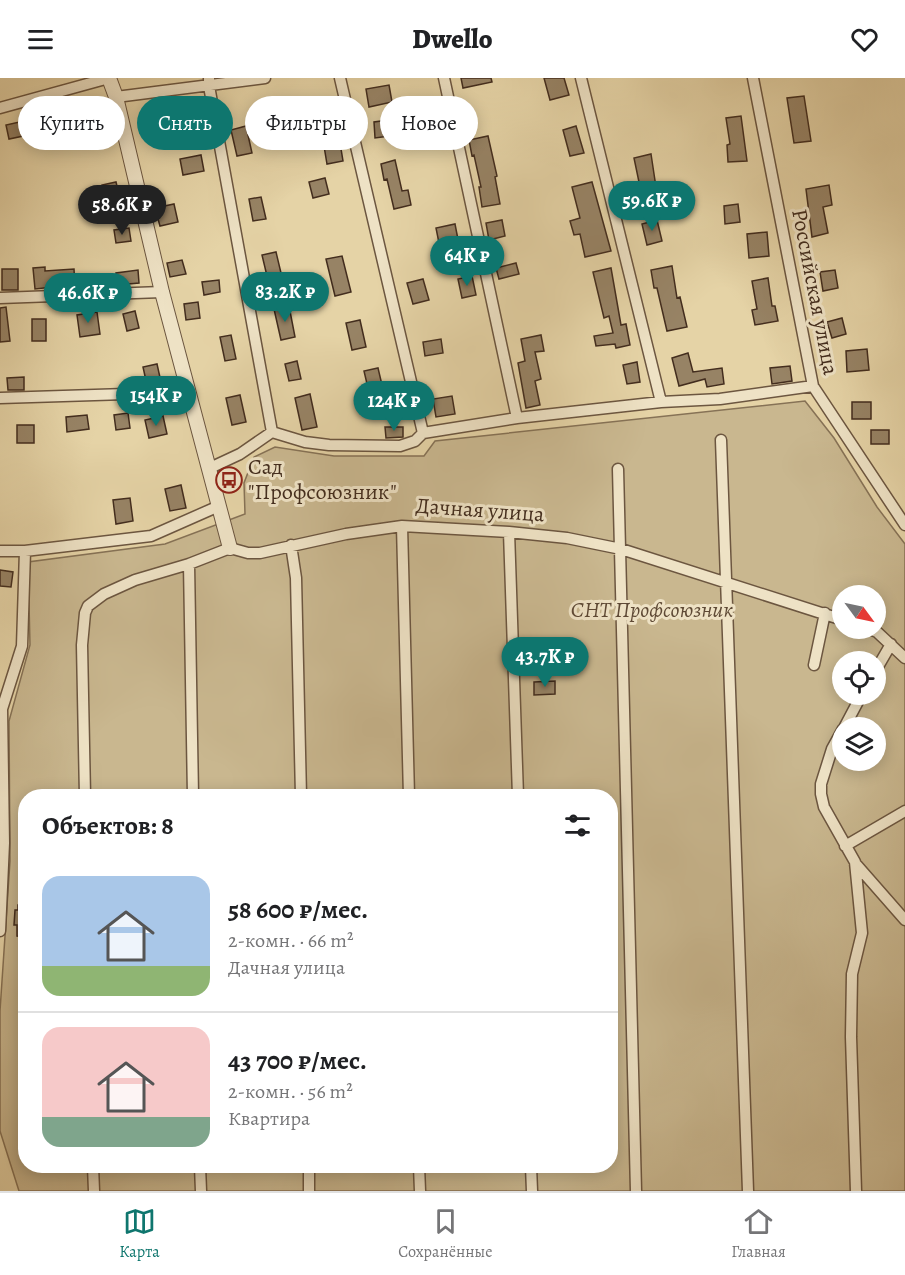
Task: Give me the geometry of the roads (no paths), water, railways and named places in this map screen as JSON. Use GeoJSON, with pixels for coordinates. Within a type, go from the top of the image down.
{"type":"FeatureCollection","features":[{"type":"Feature","properties":{"kind":"street"},"geometry":{"type":"LineString","coordinates":[[0,108],[109,78],[116,96]]}},
{"type":"Feature","properties":{"kind":"street"},"geometry":{"type":"LineString","coordinates":[[122,96],[209,82],[265,78]]}},
{"type":"Feature","properties":{"kind":"street"},"geometry":{"type":"LineString","coordinates":[[340,78],[423,433]]}},
{"type":"Feature","properties":{"kind":"street"},"geometry":{"type":"LineString","coordinates":[[444,78],[517,418]]}},
{"type":"Feature","properties":{"kind":"street"},"geometry":{"type":"LineString","coordinates":[[581,78],[661,402]]}},
{"type":"Feature","properties":{"kind":"street","name":"Российская улица"},"geometry":{"type":"LineString","coordinates":[[753,78],[813,386],[905,525]]}},
{"type":"Feature","properties":{"kind":"street"},"geometry":{"type":"LineString","coordinates":[[209,82],[272,432]]}},
{"type":"Feature","properties":{"kind":"street"},"geometry":{"type":"LineString","coordinates":[[85,789],[82,645],[85,613],[93,602],[104,594],[135,580],[189,564],[230,548],[162,292],[125,135]]}},
{"type":"Feature","properties":{"kind":"street"},"geometry":{"type":"LineString","coordinates":[[0,298],[162,292]]}},
{"type":"Feature","properties":{"kind":"street"},"geometry":{"type":"LineString","coordinates":[[272,432],[305,442],[329,445],[400,446],[415,441],[423,433],[517,418],[661,402],[720,399],[813,386]]}},
{"type":"Feature","properties":{"kind":"street"},"geometry":{"type":"LineString","coordinates":[[0,398],[189,392]]}},
{"type":"Feature","properties":{"kind":"street"},"geometry":{"type":"LineString","coordinates":[[210,468],[240,454],[272,432]]}},
{"type":"Feature","properties":{"kind":"street"},"geometry":{"type":"LineString","coordinates":[[721,440],[748,1191]]}},
{"type":"Feature","properties":{"kind":"street"},"geometry":{"type":"LineString","coordinates":[[618,469],[636,1191]]}},
{"type":"Feature","properties":{"kind":"street"},"geometry":{"type":"LineString","coordinates":[[0,551],[25,551],[151,536],[219,506]]}},
{"type":"Feature","properties":{"kind":"street"},"geometry":{"type":"LineString","coordinates":[[402,526],[410,789]]}},
{"type":"Feature","properties":{"kind":"street","name":"Дачная улица"},"geometry":{"type":"LineString","coordinates":[[230,548],[248,553],[260,553],[346,534],[402,526],[567,538],[621,549],[832,616]]}},
{"type":"Feature","properties":{"kind":"street"},"geometry":{"type":"LineString","coordinates":[[509,532],[518,789]]}},
{"type":"Feature","properties":{"kind":"street"},"geometry":{"type":"LineString","coordinates":[[291,545],[296,578],[301,789]]}},
{"type":"Feature","properties":{"kind":"street"},"geometry":{"type":"LineString","coordinates":[[0,932],[1,709],[22,646],[25,551]]}},
{"type":"Feature","properties":{"kind":"street"},"geometry":{"type":"LineString","coordinates":[[189,564],[193,789]]}},
{"type":"Feature","properties":{"kind":"street"},"geometry":{"type":"LineString","coordinates":[[814,665],[825,613]]}},
{"type":"Feature","properties":{"kind":"street"},"geometry":{"type":"LineString","coordinates":[[885,639],[905,658]]}},
{"type":"Feature","properties":{"kind":"street"},"geometry":{"type":"LineString","coordinates":[[886,653],[891,644]]}},
{"type":"Feature","properties":{"kind":"street"},"geometry":{"type":"LineString","coordinates":[[832,749],[821,784],[824,807],[855,862],[905,920]]}},
{"type":"Feature","properties":{"kind":"street"},"geometry":{"type":"LineString","coordinates":[[845,846],[905,811]]}},
{"type":"Feature","properties":{"kind":"street"},"geometry":{"type":"LineString","coordinates":[[855,862],[862,933],[852,974],[851,1037],[856,1191]]}},
{"type":"Feature","properties":{"kind":"street"},"geometry":{"type":"LineString","coordinates":[[93,1173],[94,1191]]}},
{"type":"Feature","properties":{"kind":"street"},"geometry":{"type":"LineString","coordinates":[[200,1173],[201,1191]]}},
{"type":"Feature","properties":{"kind":"street"},"geometry":{"type":"LineString","coordinates":[[309,1173],[309,1191]]}},
{"type":"Feature","properties":{"kind":"street"},"geometry":{"type":"LineString","coordinates":[[419,1173],[420,1191]]}},
{"type":"Feature","properties":{"kind":"street"},"geometry":{"type":"LineString","coordinates":[[531,1173],[532,1191]]}},
{"type":"Feature","properties":{"kind":"place","name":"Сад \"Профсоюзник\""},"geometry":{"type":"Point","coordinates":[229,480]}},
{"type":"Feature","properties":{"kind":"park label","name":"СНТ Профсоюзник"},"geometry":{"type":"Point","coordinates":[652,610]}}]}
